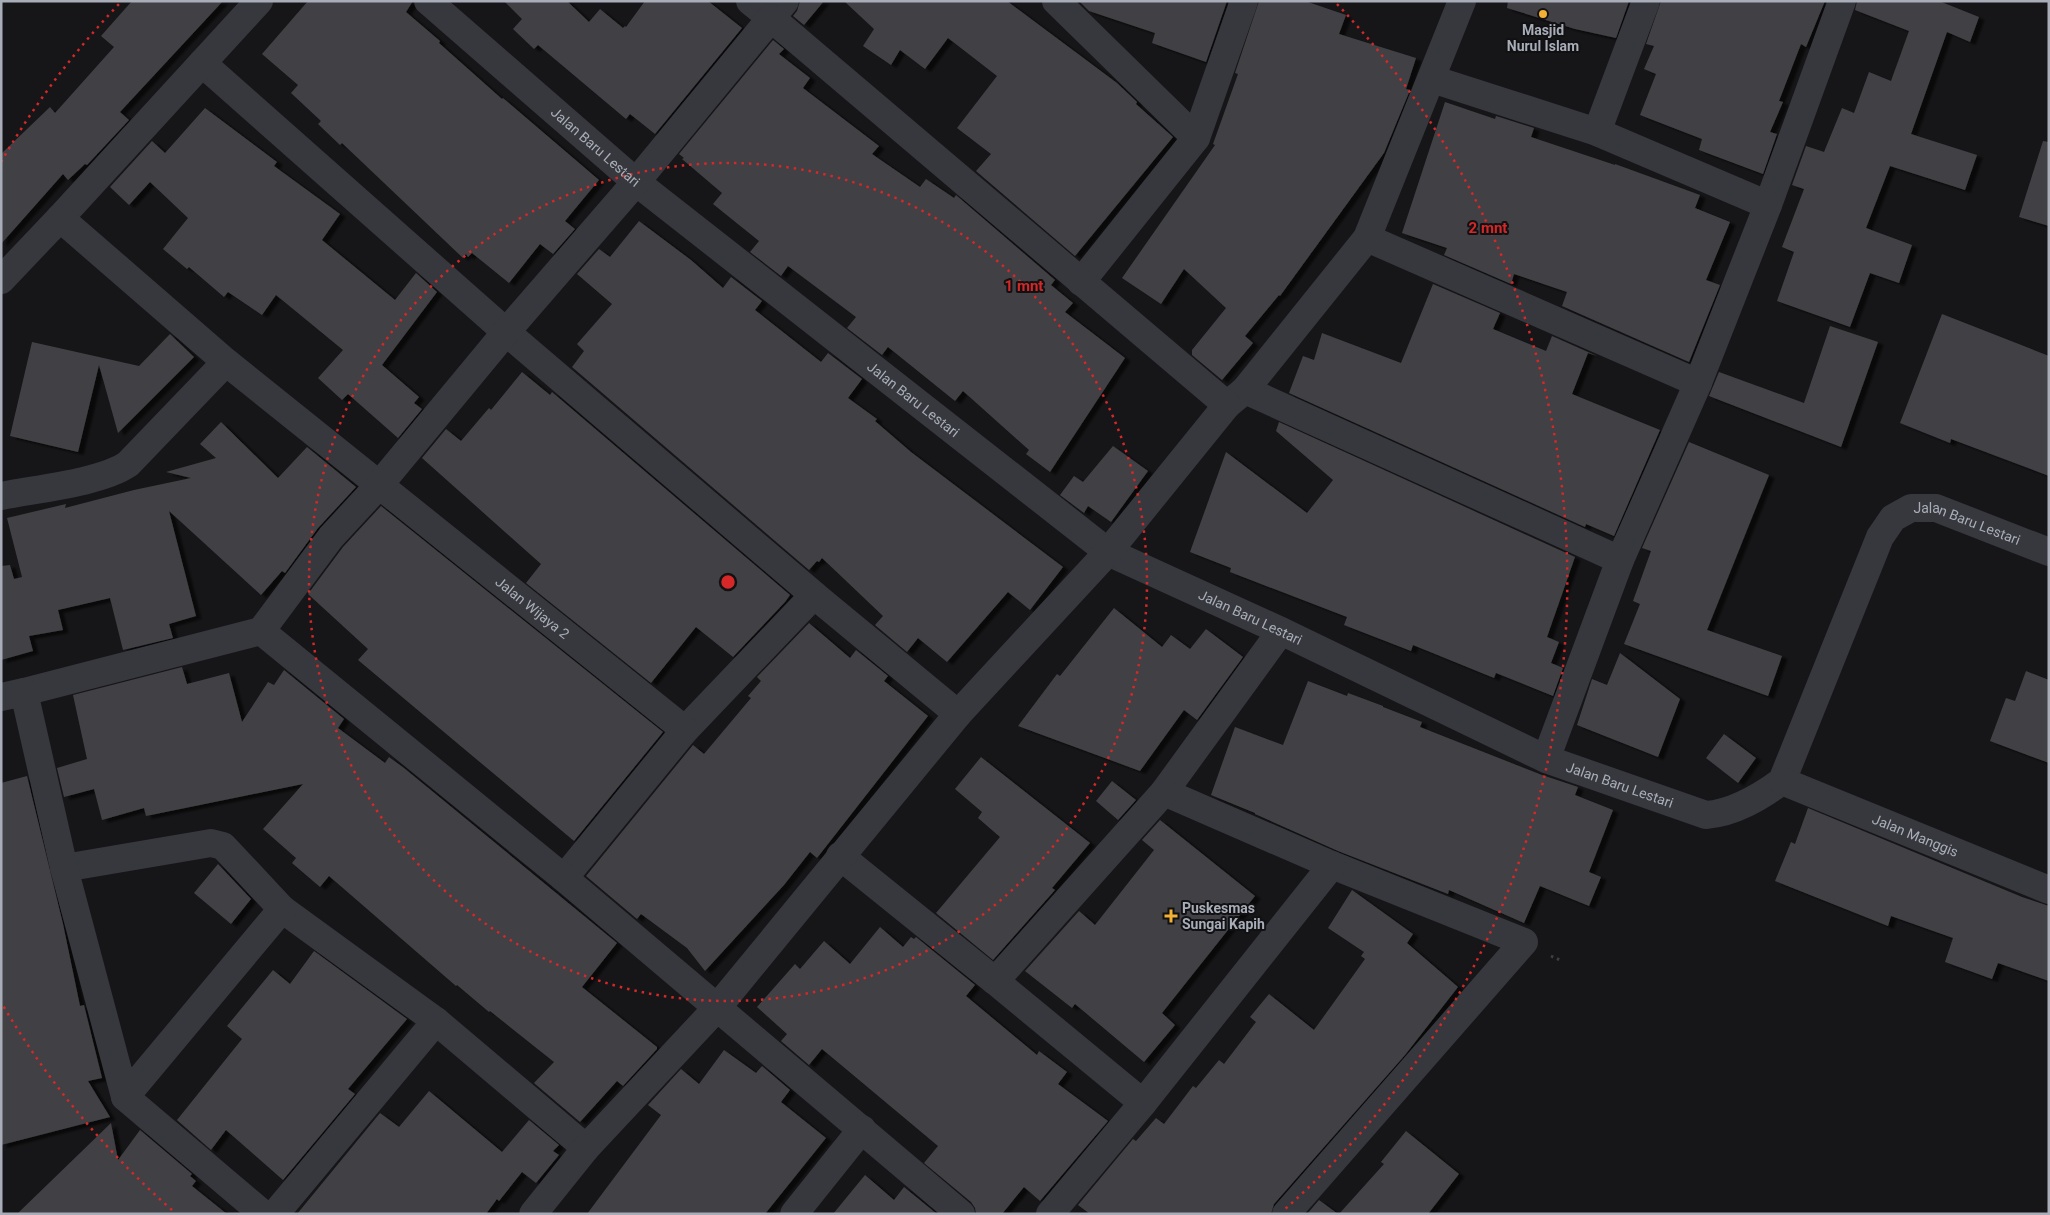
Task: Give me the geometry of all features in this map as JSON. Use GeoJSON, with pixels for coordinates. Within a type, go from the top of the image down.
{"type":"FeatureCollection","features":[{"type":"Feature","properties":{"kind":"street"},"geometry":{"type":"LineString","coordinates":[[1,280],[259,1]]}},
{"type":"Feature","properties":{"kind":"street","name":"Jalan Baru Lestari"},"geometry":{"type":"LineString","coordinates":[[428,1],[636,182],[1108,552],[1281,631],[1546,759],[1706,814],[1714,814],[1736,807],[1762,795],[1782,781],[1880,537],[1893,518],[1911,508],[1936,508],[2049,552]]}},
{"type":"Feature","properties":{"kind":"street"},"geometry":{"type":"LineString","coordinates":[[750,1],[778,10],[1081,282],[1236,398],[1620,560]]}},
{"type":"Feature","properties":{"kind":"street"},"geometry":{"type":"LineString","coordinates":[[1056,1],[1196,138]]}},
{"type":"Feature","properties":{"kind":"street"},"geometry":{"type":"LineString","coordinates":[[1081,282],[1196,138],[1244,1]]}},
{"type":"Feature","properties":{"kind":"street"},"geometry":{"type":"LineString","coordinates":[[532,1214],[586,1148],[716,1008],[958,714],[1108,552],[1367,238],[1432,80],[1462,1]]}},
{"type":"Feature","properties":{"kind":"street"},"geometry":{"type":"LineString","coordinates":[[1596,132],[1646,1]]}},
{"type":"Feature","properties":{"kind":"street"},"geometry":{"type":"LineString","coordinates":[[1546,759],[1620,560],[1698,383],[1768,205],[1842,1]]}},
{"type":"Feature","properties":{"kind":"street"},"geometry":{"type":"LineString","coordinates":[[263,1214],[125,1097],[64,868],[12,695],[261,631],[331,537],[380,484],[506,332],[636,182],[778,10]]}},
{"type":"Feature","properties":{"kind":"street"},"geometry":{"type":"LineString","coordinates":[[202,63],[506,332],[814,595],[958,714]]}},
{"type":"Feature","properties":{"kind":"street"},"geometry":{"type":"LineString","coordinates":[[1432,80],[1596,132],[1768,205]]}},
{"type":"Feature","properties":{"kind":"street","name":"Jalan Wijaya 2"},"geometry":{"type":"LineString","coordinates":[[60,218],[226,362],[685,730]]}},
{"type":"Feature","properties":{"kind":"street"},"geometry":{"type":"LineString","coordinates":[[1367,238],[1698,383]]}},
{"type":"Feature","properties":{"kind":"street"},"geometry":{"type":"LineString","coordinates":[[1,496],[96,477],[118,470],[128,464],[226,362]]}},
{"type":"Feature","properties":{"kind":"street"},"geometry":{"type":"LineString","coordinates":[[564,878],[685,730],[814,595]]}},
{"type":"Feature","properties":{"kind":"street"},"geometry":{"type":"LineString","coordinates":[[261,631],[564,878],[961,1214]]}},
{"type":"Feature","properties":{"kind":"street"},"geometry":{"type":"LineString","coordinates":[[995,981],[1164,792],[1281,631]]}},
{"type":"Feature","properties":{"kind":"street","name":"Jalan Manggis"},"geometry":{"type":"LineString","coordinates":[[1782,781],[2049,890]]}},
{"type":"Feature","properties":{"kind":"street"},"geometry":{"type":"LineString","coordinates":[[1164,792],[1332,865],[1524,942],[1286,1214]]}},
{"type":"Feature","properties":{"kind":"street"},"geometry":{"type":"LineString","coordinates":[[64,868],[211,843],[223,846],[282,909],[436,1021],[586,1148]]}},
{"type":"Feature","properties":{"kind":"street"},"geometry":{"type":"LineString","coordinates":[[840,856],[1143,1103]]}},
{"type":"Feature","properties":{"kind":"street"},"geometry":{"type":"LineString","coordinates":[[1050,1214],[1143,1103],[1332,865]]}},
{"type":"Feature","properties":{"kind":"street"},"geometry":{"type":"LineString","coordinates":[[125,1097],[282,909]]}},
{"type":"Feature","properties":{"kind":"street"},"geometry":{"type":"LineString","coordinates":[[275,1214],[436,1021]]}},
{"type":"Feature","properties":{"kind":"street"},"geometry":{"type":"LineString","coordinates":[[794,1214],[862,1129]]}},
{"type":"Feature","properties":{"kind":"building"},"geometry":{"type":"Polygon","coordinates":[[[132,1],[223,1],[120,112],[129,120],[87,165],[85,164],[68,180],[63,174],[1,244],[1,154],[50,107],[55,113],[114,47],[101,36],[132,1]]]}},
{"type":"Feature","properties":{"kind":"building"},"geometry":{"type":"Polygon","coordinates":[[[308,1],[413,1],[406,12],[502,99],[599,180],[565,221],[575,229],[553,254],[540,244],[509,283],[472,253],[468,257],[466,254],[463,258],[342,143],[340,145],[318,124],[321,121],[291,93],[298,85],[262,54],[308,1]]]}},
{"type":"Feature","properties":{"kind":"building"},"geometry":{"type":"Polygon","coordinates":[[[504,1],[567,1],[589,22],[600,9],[623,28],[626,27],[645,1],[708,1],[742,28],[655,134],[630,114],[626,119],[538,45],[534,49],[513,29],[522,19],[504,1]]]}},
{"type":"Feature","properties":{"kind":"building"},"geometry":{"type":"Polygon","coordinates":[[[800,1],[824,1],[804,25],[793,16],[797,11],[800,1]]]}},
{"type":"Feature","properties":{"kind":"building"},"geometry":{"type":"Polygon","coordinates":[[[844,1],[1007,1],[1117,83],[1137,102],[1136,104],[1173,137],[1075,256],[976,171],[991,154],[957,128],[997,76],[948,38],[925,69],[900,50],[891,65],[863,46],[874,29],[844,1]]]}},
{"type":"Feature","properties":{"kind":"building"},"geometry":{"type":"Polygon","coordinates":[[[1079,1],[1227,1],[1206,62],[1152,43],[1155,33],[1089,11],[1079,1]]]}},
{"type":"Feature","properties":{"kind":"building"},"geometry":{"type":"Polygon","coordinates":[[[1259,1],[1305,1],[1346,15],[1339,34],[1416,58],[1406,89],[1410,90],[1384,153],[1280,296],[1245,336],[1253,343],[1222,380],[1192,355],[1192,350],[1226,308],[1184,269],[1161,304],[1122,278],[1215,145],[1213,144],[1238,74],[1235,73],[1259,1]]]}},
{"type":"Feature","properties":{"kind":"building"},"geometry":{"type":"Polygon","coordinates":[[[1508,1],[1629,1],[1616,38],[1575,29],[1507,8],[1508,1]]]}},
{"type":"Feature","properties":{"kind":"building"},"geometry":{"type":"Polygon","coordinates":[[[1661,1],[1825,1],[1806,47],[1801,44],[1779,101],[1783,102],[1770,132],[1777,134],[1763,174],[1699,150],[1702,139],[1640,115],[1656,74],[1644,69],[1654,46],[1646,44],[1661,1]]]}},
{"type":"Feature","properties":{"kind":"building"},"geometry":{"type":"Polygon","coordinates":[[[1857,1],[1939,1],[1979,17],[1970,42],[1947,32],[1911,134],[1977,155],[1965,190],[1890,166],[1866,228],[1912,245],[1899,283],[1870,273],[1850,327],[1777,301],[1794,252],[1782,247],[1804,189],[1792,185],[1806,146],[1824,152],[1842,108],[1854,113],[1869,72],[1891,81],[1909,31],[1855,10],[1857,1]]]}},
{"type":"Feature","properties":{"kind":"building"},"geometry":{"type":"Polygon","coordinates":[[[773,40],[784,49],[779,54],[810,78],[803,88],[879,146],[872,154],[920,187],[926,179],[954,198],[956,195],[1055,280],[1051,285],[1073,303],[1065,312],[1125,358],[1050,472],[1026,454],[1029,450],[963,391],[955,401],[888,347],[882,355],[847,328],[856,317],[788,266],[781,276],[750,252],[759,241],[713,204],[722,193],[682,159],[684,158],[679,154],[773,40]]]}},
{"type":"Feature","properties":{"kind":"building"},"geometry":{"type":"Polygon","coordinates":[[[1445,102],[1495,119],[1496,116],[1534,128],[1531,137],[1615,164],[1700,195],[1695,208],[1730,222],[1706,280],[1720,285],[1689,362],[1562,306],[1567,292],[1514,274],[1511,284],[1444,255],[1447,248],[1402,233],[1445,102]]]}},
{"type":"Feature","properties":{"kind":"building"},"geometry":{"type":"Polygon","coordinates":[[[205,108],[277,162],[274,166],[340,214],[322,240],[395,300],[416,273],[437,292],[382,365],[419,397],[414,403],[422,409],[398,438],[348,394],[342,400],[318,378],[343,350],[276,295],[262,315],[228,292],[224,297],[189,267],[187,269],[163,249],[188,218],[150,182],[129,205],[110,187],[152,141],[165,153],[205,108]]]}},
{"type":"Feature","properties":{"kind":"building"},"geometry":{"type":"Polygon","coordinates":[[[2043,141],[2049,142],[2049,226],[2019,217],[2043,141]]]}},
{"type":"Feature","properties":{"kind":"building"},"geometry":{"type":"Polygon","coordinates":[[[639,221],[691,260],[723,288],[731,277],[762,301],[755,310],[821,362],[828,353],[862,379],[848,398],[877,419],[875,421],[911,452],[1063,567],[1030,610],[1008,592],[947,662],[918,638],[907,652],[875,625],[883,616],[822,558],[809,570],[572,367],[584,351],[577,344],[612,304],[577,274],[599,249],[610,257],[639,221]]]}},
{"type":"Feature","properties":{"kind":"building"},"geometry":{"type":"Polygon","coordinates":[[[1433,284],[1500,313],[1493,329],[1546,351],[1552,336],[1597,356],[1588,353],[1572,394],[1660,430],[1614,536],[1586,524],[1585,527],[1289,393],[1303,356],[1314,360],[1322,333],[1401,363],[1433,284]]]}},
{"type":"Feature","properties":{"kind":"building"},"geometry":{"type":"Polygon","coordinates":[[[1942,314],[2049,356],[2049,476],[1951,439],[1950,443],[1900,423],[1942,314]]]}},
{"type":"Feature","properties":{"kind":"building"},"geometry":{"type":"Polygon","coordinates":[[[1830,326],[1878,342],[1841,447],[1709,396],[1719,372],[1804,403],[1830,326]]]}},
{"type":"Feature","properties":{"kind":"building"},"geometry":{"type":"Polygon","coordinates":[[[170,334],[194,357],[118,433],[99,365],[78,452],[10,436],[32,342],[139,366],[170,334]]]}},
{"type":"Feature","properties":{"kind":"building"},"geometry":{"type":"Polygon","coordinates":[[[522,372],[550,395],[552,392],[790,595],[733,657],[696,627],[651,683],[526,583],[541,564],[422,458],[446,429],[461,441],[489,408],[491,410],[522,372]]]}},
{"type":"Feature","properties":{"kind":"building"},"geometry":{"type":"Polygon","coordinates":[[[221,422],[278,478],[307,447],[356,487],[318,528],[285,573],[282,571],[261,595],[169,511],[196,616],[169,624],[173,638],[123,650],[110,598],[58,610],[63,630],[29,636],[33,651],[1,660],[1,566],[10,565],[14,579],[22,577],[7,518],[66,504],[65,508],[134,490],[191,478],[166,472],[216,458],[200,444],[221,422]]]}},
{"type":"Feature","properties":{"kind":"building"},"geometry":{"type":"Polygon","coordinates":[[[1279,422],[1575,557],[1547,637],[1559,642],[1551,663],[1563,668],[1553,696],[1496,673],[1494,678],[1413,645],[1411,651],[1344,625],[1347,617],[1230,572],[1231,568],[1190,552],[1226,452],[1307,513],[1333,480],[1276,431],[1279,422]]]}},
{"type":"Feature","properties":{"kind":"building"},"geometry":{"type":"Polygon","coordinates":[[[1689,442],[1769,475],[1707,630],[1782,656],[1768,696],[1624,644],[1640,604],[1633,601],[1651,551],[1642,548],[1689,442]]]}},
{"type":"Feature","properties":{"kind":"building"},"geometry":{"type":"Polygon","coordinates":[[[1113,446],[1148,471],[1111,522],[1088,506],[1084,513],[1060,495],[1074,476],[1083,482],[1113,446]]]}},
{"type":"Feature","properties":{"kind":"building"},"geometry":{"type":"Polygon","coordinates":[[[381,506],[663,732],[574,841],[358,660],[368,649],[308,594],[343,547],[381,506]]]}},
{"type":"Feature","properties":{"kind":"building"},"geometry":{"type":"Polygon","coordinates":[[[1114,608],[1162,647],[1171,635],[1190,649],[1206,629],[1243,657],[1197,720],[1184,710],[1140,771],[1018,726],[1057,674],[1060,676],[1114,608]]]}},
{"type":"Feature","properties":{"kind":"building"},"geometry":{"type":"Polygon","coordinates":[[[809,623],[850,658],[856,650],[888,676],[884,681],[928,716],[817,858],[810,852],[784,885],[705,971],[687,948],[641,914],[637,919],[586,876],[693,745],[704,754],[751,698],[748,696],[761,681],[757,677],[809,623]]]}},
{"type":"Feature","properties":{"kind":"building"},"geometry":{"type":"Polygon","coordinates":[[[1620,653],[1680,699],[1658,757],[1577,725],[1592,679],[1607,685],[1620,653]]]}},
{"type":"Feature","properties":{"kind":"building"},"geometry":{"type":"Polygon","coordinates":[[[182,667],[187,684],[229,673],[242,722],[268,682],[274,685],[284,670],[344,719],[338,728],[385,763],[389,757],[404,768],[617,943],[582,987],[657,1047],[657,1049],[623,1086],[617,1081],[580,1122],[534,1083],[554,1062],[456,986],[329,876],[320,887],[292,863],[296,858],[263,829],[303,784],[146,816],[144,808],[102,820],[94,789],[64,797],[57,768],[87,759],[73,695],[182,667]]]}},
{"type":"Feature","properties":{"kind":"building"},"geometry":{"type":"Polygon","coordinates":[[[2026,671],[2049,680],[2049,763],[1990,741],[2006,698],[2015,701],[2026,671]]]}},
{"type":"Feature","properties":{"kind":"building"},"geometry":{"type":"Polygon","coordinates":[[[1308,681],[1347,696],[1348,693],[1383,706],[1422,722],[1420,727],[1542,775],[1578,787],[1575,795],[1613,810],[1589,872],[1601,877],[1589,906],[1540,886],[1524,923],[1449,890],[1448,894],[1338,851],[1211,795],[1235,727],[1283,745],[1308,681]]]}},
{"type":"Feature","properties":{"kind":"building"},"geometry":{"type":"Polygon","coordinates":[[[1724,734],[1756,758],[1738,783],[1706,758],[1724,734]]]}},
{"type":"Feature","properties":{"kind":"building"},"geometry":{"type":"Polygon","coordinates":[[[981,757],[1090,843],[1052,888],[1055,890],[993,960],[936,913],[1000,837],[978,818],[982,812],[955,789],[981,757]]]}},
{"type":"Feature","properties":{"kind":"building"},"geometry":{"type":"Polygon","coordinates":[[[27,776],[63,924],[80,1006],[84,1005],[102,1078],[88,1081],[110,1117],[1,1145],[1,783],[27,776]]]}},
{"type":"Feature","properties":{"kind":"building"},"geometry":{"type":"Polygon","coordinates":[[[1112,781],[1136,800],[1118,820],[1096,801],[1112,781]]]}},
{"type":"Feature","properties":{"kind":"building"},"geometry":{"type":"Polygon","coordinates":[[[1808,808],[2022,897],[2049,906],[2049,981],[1998,963],[1992,979],[1945,962],[1953,938],[1891,916],[1888,926],[1775,881],[1791,842],[1795,844],[1808,808]]]}},
{"type":"Feature","properties":{"kind":"building"},"geometry":{"type":"Polygon","coordinates":[[[1160,820],[1255,896],[1162,1013],[1175,1025],[1144,1062],[1075,1004],[1072,1008],[1025,971],[1079,911],[1095,925],[1154,850],[1142,840],[1160,820]]]}},
{"type":"Feature","properties":{"kind":"building"},"geometry":{"type":"Polygon","coordinates":[[[218,864],[251,899],[231,924],[194,893],[218,864]]]}},
{"type":"Feature","properties":{"kind":"building"},"geometry":{"type":"Polygon","coordinates":[[[1352,890],[1413,934],[1407,943],[1458,987],[1405,1055],[1274,1204],[1271,1214],[1090,1214],[1078,1205],[1133,1139],[1136,1141],[1156,1118],[1164,1124],[1193,1086],[1196,1088],[1219,1060],[1224,1064],[1256,1022],[1250,1017],[1269,994],[1314,1030],[1365,959],[1361,956],[1364,952],[1328,928],[1352,890]]]}},
{"type":"Feature","properties":{"kind":"building"},"geometry":{"type":"Polygon","coordinates":[[[880,927],[903,947],[911,937],[914,939],[916,937],[975,985],[966,996],[1037,1055],[1039,1051],[1067,1072],[1058,1084],[1108,1121],[1040,1201],[1024,1187],[1002,1214],[976,1214],[971,1202],[924,1163],[938,1146],[822,1049],[809,1065],[781,1041],[787,1034],[757,1007],[795,964],[800,969],[824,941],[850,964],[880,927]]]}},
{"type":"Feature","properties":{"kind":"building"},"geometry":{"type":"Polygon","coordinates":[[[314,951],[407,1019],[348,1089],[355,1094],[283,1180],[226,1130],[211,1150],[177,1120],[242,1039],[227,1026],[273,970],[290,984],[314,951]]]}},
{"type":"Feature","properties":{"kind":"building"},"geometry":{"type":"Polygon","coordinates":[[[724,1050],[756,1073],[762,1066],[790,1090],[781,1102],[826,1138],[765,1214],[587,1214],[661,1115],[648,1105],[681,1069],[699,1084],[724,1050]]]}},
{"type":"Feature","properties":{"kind":"building"},"geometry":{"type":"Polygon","coordinates":[[[429,1091],[502,1152],[529,1120],[559,1145],[553,1151],[559,1155],[536,1183],[522,1172],[486,1214],[297,1214],[380,1113],[399,1127],[429,1091]]]}},
{"type":"Feature","properties":{"kind":"building"},"geometry":{"type":"Polygon","coordinates":[[[111,1123],[118,1160],[140,1130],[192,1174],[190,1176],[196,1181],[192,1186],[227,1214],[17,1214],[111,1123]]]}},
{"type":"Feature","properties":{"kind":"building"},"geometry":{"type":"Polygon","coordinates":[[[1406,1131],[1459,1174],[1428,1214],[1339,1214],[1384,1164],[1381,1162],[1406,1131]]]}},
{"type":"Feature","properties":{"kind":"building"},"geometry":{"type":"Polygon","coordinates":[[[865,1175],[894,1200],[904,1187],[937,1214],[833,1214],[865,1175]]]}},
{"type":"Feature","properties":{"kind":"building"},"geometry":{"type":"Polygon","coordinates":[[[1319,1200],[1338,1214],[1307,1214],[1319,1200]]]}},
{"type":"Feature","properties":{"kind":"place","name":"Masjid Nurul Islam"},"geometry":{"type":"Point","coordinates":[1543,14]}},
{"type":"Feature","properties":{"kind":"place","name":"Puskesmas Sungai Kapih"},"geometry":{"type":"Point","coordinates":[1171,916]}}]}
